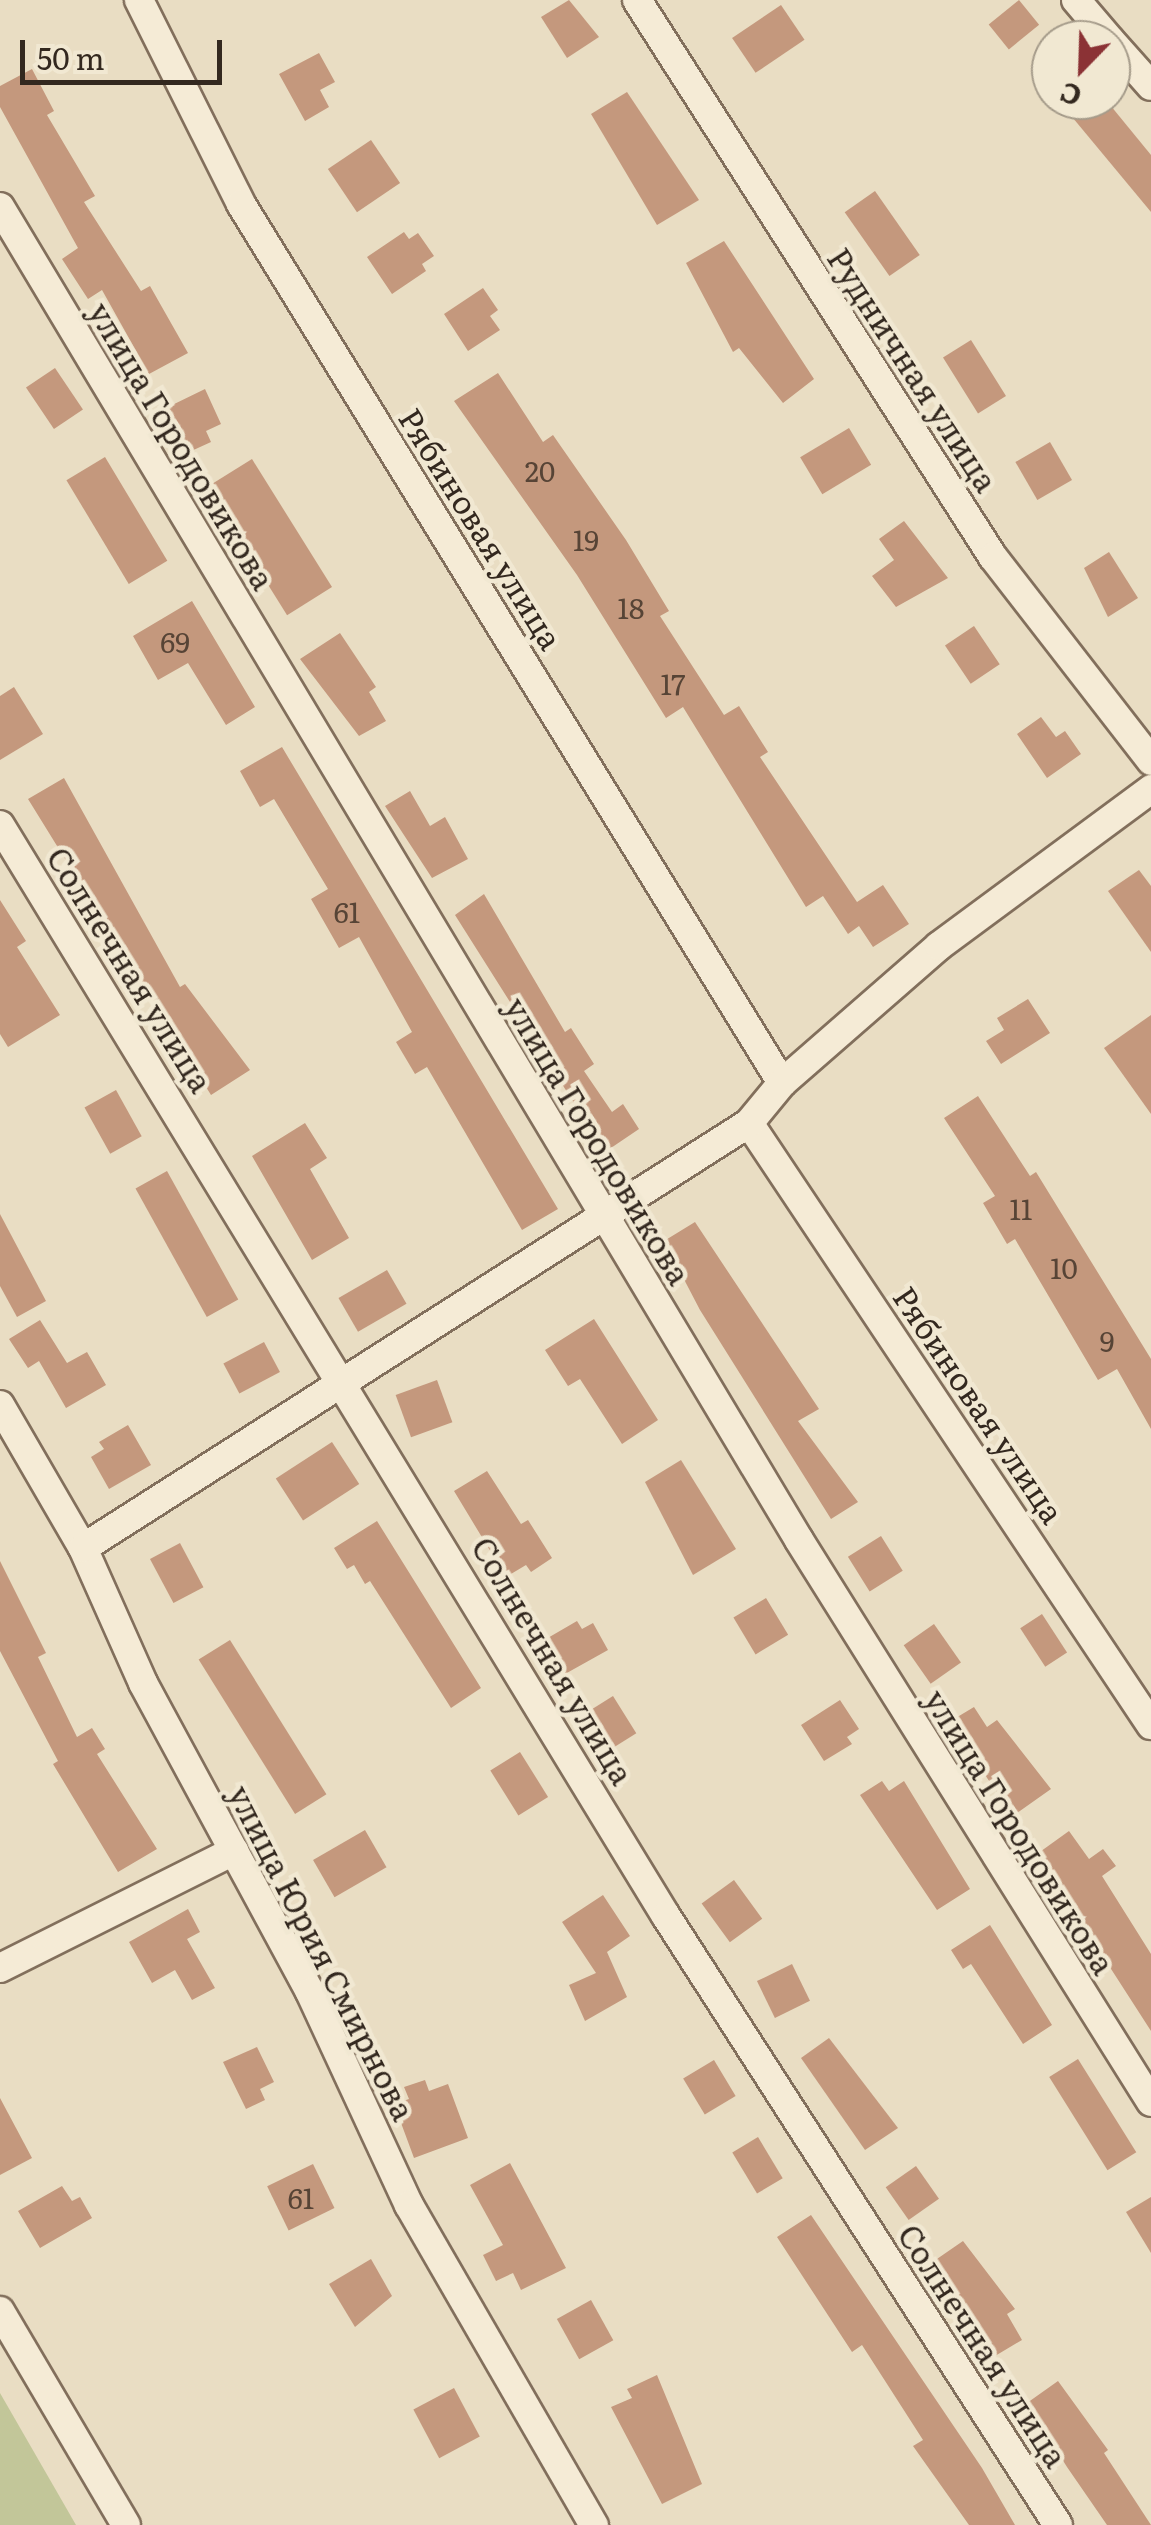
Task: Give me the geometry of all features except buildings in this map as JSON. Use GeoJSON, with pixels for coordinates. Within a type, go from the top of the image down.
{"type":"FeatureCollection","features":[{"type":"Feature","properties":{"kind":"street","name":"Рябиновая улица"},"geometry":{"type":"LineString","coordinates":[[139,0],[241,204],[782,1084]]}},
{"type":"Feature","properties":{"kind":"street","name":"Рудничная улица"},"geometry":{"type":"LineString","coordinates":[[638,0],[993,557],[1151,761]]}},
{"type":"Feature","properties":{"kind":"street"},"geometry":{"type":"LineString","coordinates":[[1076,0],[1094,20]]}},
{"type":"Feature","properties":{"kind":"street"},"geometry":{"type":"LineString","coordinates":[[1131,63],[1151,86]]}},
{"type":"Feature","properties":{"kind":"street","name":"улица Городовикова"},"geometry":{"type":"LineString","coordinates":[[0,207],[605,1219],[998,1865],[1151,2102]]}},
{"type":"Feature","properties":{"kind":"street"},"geometry":{"type":"LineString","coordinates":[[82,1548],[344,1379],[605,1219],[748,1122],[782,1084],[939,946],[1151,790]]}},
{"type":"Feature","properties":{"kind":"street","name":"Солнечная улица"},"geometry":{"type":"LineString","coordinates":[[0,825],[344,1379],[666,1916],[1058,2525]]}},
{"type":"Feature","properties":{"kind":"street","name":"Рябиновая улица"},"geometry":{"type":"LineString","coordinates":[[748,1122],[1151,1725]]}},
{"type":"Feature","properties":{"kind":"street","name":"улица Юрия Смирнова"},"geometry":{"type":"LineString","coordinates":[[0,1405],[82,1548],[143,1684],[310,1992],[409,2205],[594,2525]]}},
{"type":"Feature","properties":{"kind":"street"},"geometry":{"type":"LineString","coordinates":[[0,1968],[234,1851]]}},
{"type":"Feature","properties":{"kind":"street"},"geometry":{"type":"LineString","coordinates":[[0,2311],[126,2525]]}},
{"type":"Feature","properties":{"kind":"green space"},"geometry":{"type":"Polygon","coordinates":[[[0,2393],[76,2525],[0,2525],[0,2393]]]}}]}
